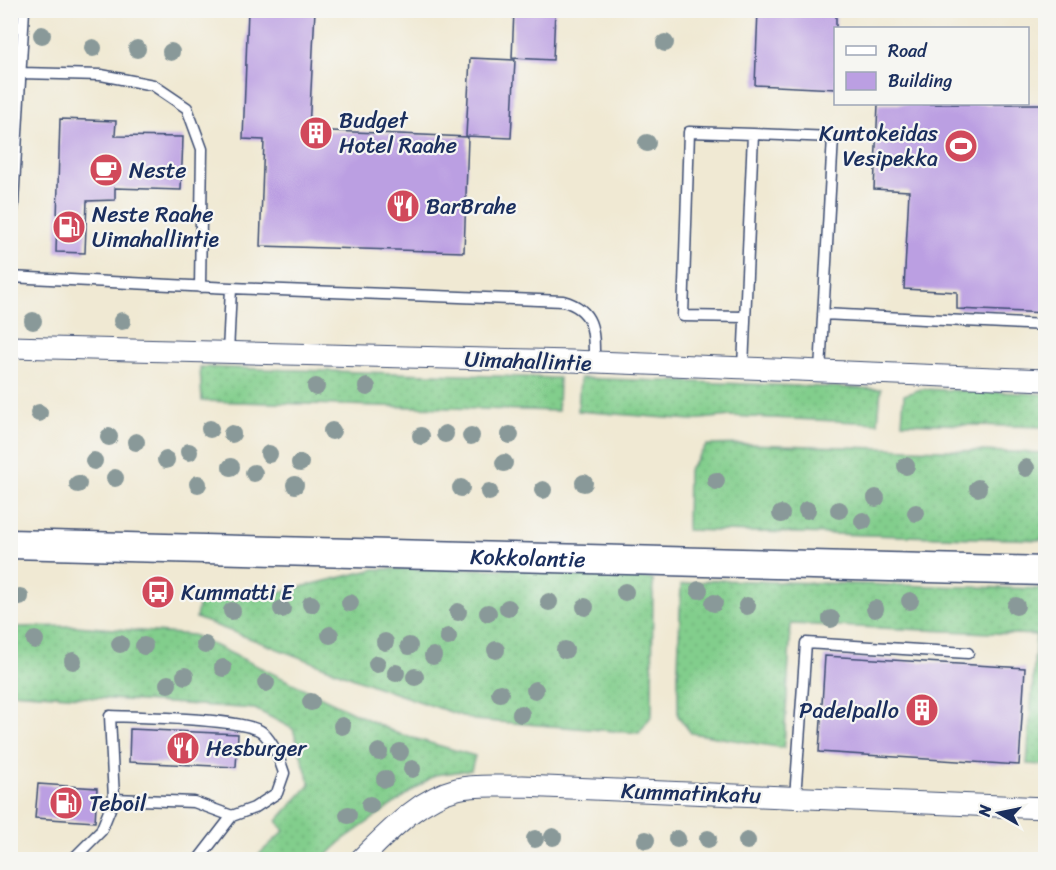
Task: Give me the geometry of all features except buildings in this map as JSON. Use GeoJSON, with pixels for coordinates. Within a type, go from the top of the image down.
{"type":"FeatureCollection","features":[{"type":"Feature","properties":{"kind":"main road","name":"Kokkolantie"},"geometry":{"type":"LineString","coordinates":[[10,544],[1046,570]]}},
{"type":"Feature","properties":{"kind":"street","name":"Uimahallintie"},"geometry":{"type":"LineString","coordinates":[[10,347],[594,362],[1046,380]]}},
{"type":"Feature","properties":{"kind":"street","name":"Kummatinkatu"},"geometry":{"type":"LineString","coordinates":[[360,860],[398,824],[431,800],[457,789],[522,786],[1046,808]]}},
{"type":"Feature","properties":{"kind":"lane"},"geometry":{"type":"LineString","coordinates":[[10,257],[24,10]]}},
{"type":"Feature","properties":{"kind":"lane"},"geometry":{"type":"LineString","coordinates":[[10,26],[23,28]]}},
{"type":"Feature","properties":{"kind":"lane"},"geometry":{"type":"LineString","coordinates":[[21,73],[100,75],[153,85],[187,108],[202,149],[200,287]]}},
{"type":"Feature","properties":{"kind":"lane"},"geometry":{"type":"LineString","coordinates":[[745,317],[683,316],[689,132],[832,137],[820,371]]}},
{"type":"Feature","properties":{"kind":"lane"},"geometry":{"type":"LineString","coordinates":[[743,368],[753,134]]}},
{"type":"Feature","properties":{"kind":"lane"},"geometry":{"type":"LineString","coordinates":[[10,277],[563,301],[571,303],[584,312],[592,324],[594,362]]}},
{"type":"Feature","properties":{"kind":"lane"},"geometry":{"type":"LineString","coordinates":[[228,354],[231,288]]}},
{"type":"Feature","properties":{"kind":"lane"},"geometry":{"type":"LineString","coordinates":[[823,314],[1046,325]]}},
{"type":"Feature","properties":{"kind":"lane"},"geometry":{"type":"LineString","coordinates":[[795,798],[806,643],[968,653]]}},
{"type":"Feature","properties":{"kind":"lane"},"geometry":{"type":"LineString","coordinates":[[72,860],[101,831],[114,799],[110,716],[232,722],[261,731],[275,748],[284,773],[277,793],[254,808],[232,816],[198,860]]}},
{"type":"Feature","properties":{"kind":"lane"},"geometry":{"type":"LineString","coordinates":[[114,799],[194,802],[232,816]]}},
{"type":"Feature","properties":{"kind":"green space"},"geometry":{"type":"Polygon","coordinates":[[[200,367],[559,378],[558,411],[202,401],[200,367]]]}},
{"type":"Feature","properties":{"kind":"green space"},"geometry":{"type":"Polygon","coordinates":[[[580,378],[881,389],[878,423],[731,416],[692,420],[578,411],[580,378]]]}},
{"type":"Feature","properties":{"kind":"green space"},"geometry":{"type":"Polygon","coordinates":[[[921,389],[1045,394],[1045,427],[902,423],[904,395],[921,389]]]}},
{"type":"Feature","properties":{"kind":"green space"},"geometry":{"type":"Polygon","coordinates":[[[746,444],[1045,453],[1045,540],[687,530],[688,470],[707,445],[746,444]]]}},
{"type":"Feature","properties":{"kind":"green space"},"geometry":{"type":"Polygon","coordinates":[[[375,569],[536,569],[653,579],[652,715],[639,733],[474,720],[383,689],[196,618],[200,595],[284,591],[375,569]]]}},
{"type":"Feature","properties":{"kind":"green space"},"geometry":{"type":"Polygon","coordinates":[[[712,580],[1045,589],[1045,765],[1027,764],[1036,635],[791,624],[784,748],[691,733],[678,716],[681,585],[712,580]]]}},
{"type":"Feature","properties":{"kind":"green space"},"geometry":{"type":"Polygon","coordinates":[[[76,626],[193,635],[396,733],[475,756],[471,770],[435,775],[344,839],[323,859],[254,859],[284,831],[277,821],[310,784],[293,729],[255,709],[11,692],[11,627],[76,626]]]}},
{"type":"Feature","properties":{"kind":"place","name":"Budget Hotel Raahe"},"geometry":{"type":"Point","coordinates":[316,133]}},
{"type":"Feature","properties":{"kind":"place","name":"Kuntokeidas Vesipekka"},"geometry":{"type":"Point","coordinates":[961,146]}},
{"type":"Feature","properties":{"kind":"place","name":"Neste"},"geometry":{"type":"Point","coordinates":[106,170]}},
{"type":"Feature","properties":{"kind":"place","name":"BarBrahe"},"geometry":{"type":"Point","coordinates":[403,206]}},
{"type":"Feature","properties":{"kind":"place","name":"Neste Raahe Uimahallintie"},"geometry":{"type":"Point","coordinates":[69,227]}},
{"type":"Feature","properties":{"kind":"place","name":"Kummatti E"},"geometry":{"type":"Point","coordinates":[158,592]}},
{"type":"Feature","properties":{"kind":"place","name":"Padelpallo"},"geometry":{"type":"Point","coordinates":[922,710]}},
{"type":"Feature","properties":{"kind":"place","name":"Hesburger"},"geometry":{"type":"Point","coordinates":[183,748]}},
{"type":"Feature","properties":{"kind":"place","name":"Teboil"},"geometry":{"type":"Point","coordinates":[66,803]}}]}
